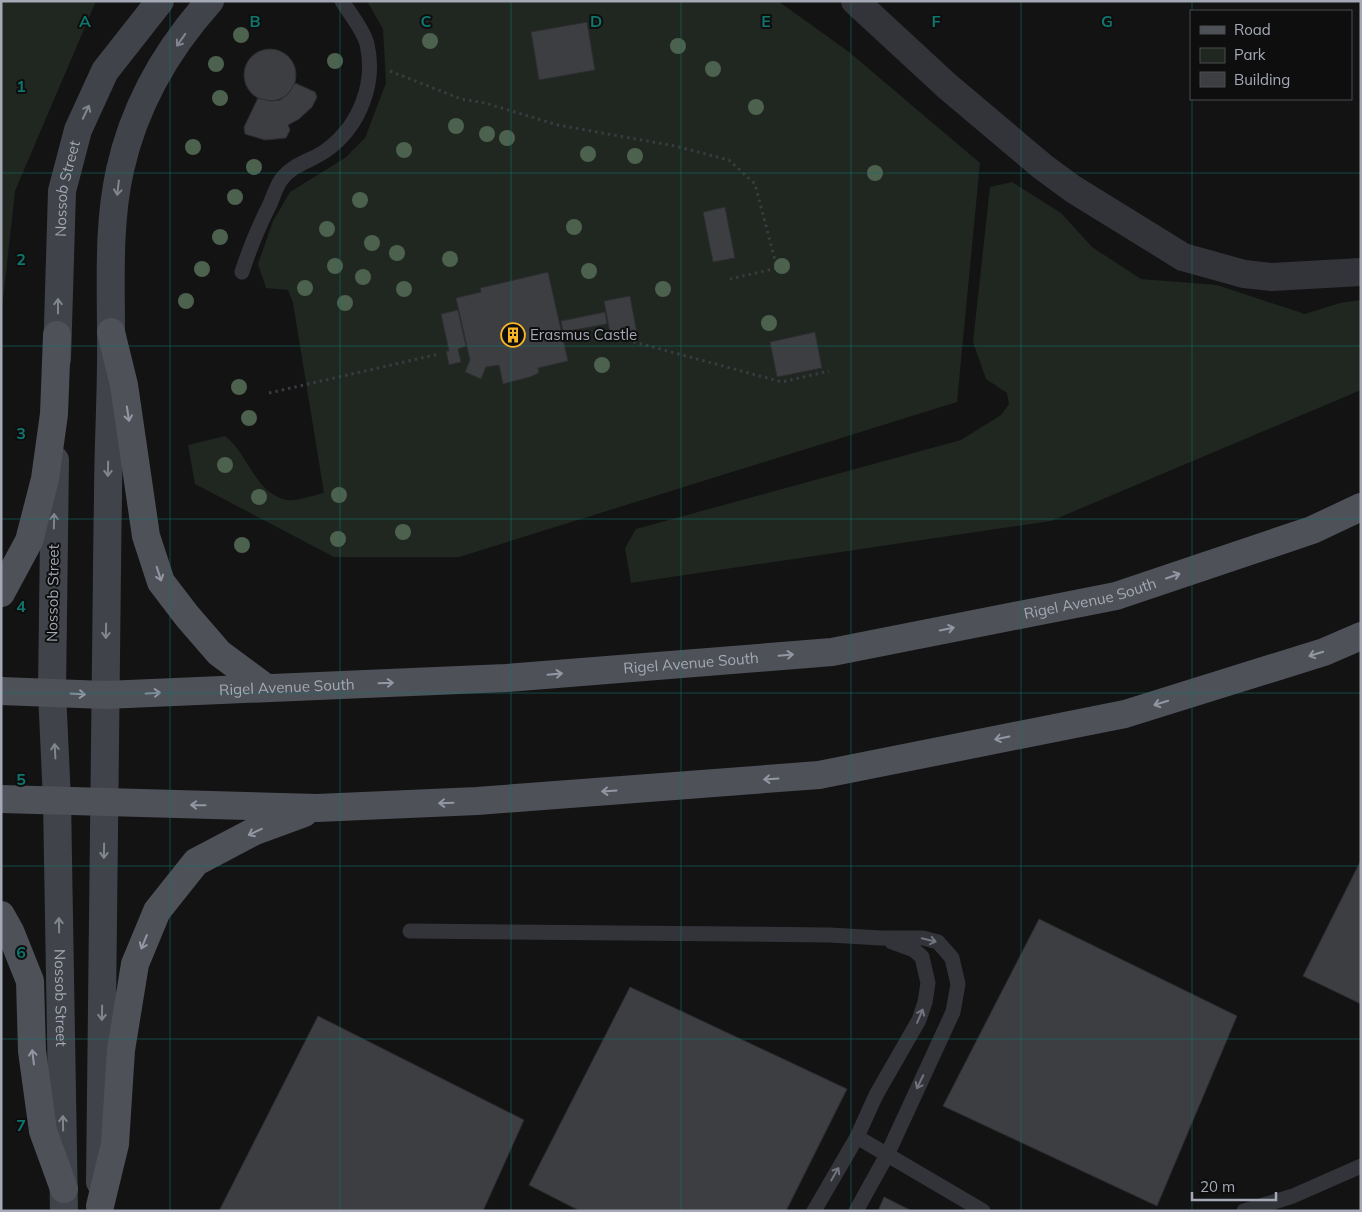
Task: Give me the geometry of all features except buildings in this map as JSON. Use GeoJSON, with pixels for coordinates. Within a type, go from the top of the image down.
{"type":"FeatureCollection","features":[{"type":"Feature","properties":{"kind":"main road"},"geometry":{"type":"LineString","coordinates":[[111,332],[124,385],[146,536],[161,582],[187,616],[219,652],[265,687]]}},
{"type":"Feature","properties":{"kind":"main road"},"geometry":{"type":"LineString","coordinates":[[1,593],[29,541],[45,479],[54,414],[57,335]]}},
{"type":"Feature","properties":{"kind":"main road","name":"Rigel Avenue South"},"geometry":{"type":"LineString","coordinates":[[1,691],[105,695],[506,678],[832,652],[1116,596],[1312,530],[1361,507]]}},
{"type":"Feature","properties":{"kind":"main road"},"geometry":{"type":"LineString","coordinates":[[1,799],[317,808],[477,801],[819,775],[1125,714],[1324,652],[1361,636]]}},
{"type":"Feature","properties":{"kind":"main road"},"geometry":{"type":"LineString","coordinates":[[100,1208],[114,1144],[121,1050],[135,964],[157,911],[196,862],[255,831],[317,808]]}},
{"type":"Feature","properties":{"kind":"main road"},"geometry":{"type":"LineString","coordinates":[[1,915],[10,931],[30,981],[32,1051],[43,1131],[64,1200]]}},
{"type":"Feature","properties":{"kind":"street","name":"Nossob Street"},"geometry":{"type":"LineString","coordinates":[[64,1200],[57,800],[52,692],[57,335],[62,191],[78,130],[105,71],[160,1]]}},
{"type":"Feature","properties":{"kind":"street"},"geometry":{"type":"LineString","coordinates":[[100,1208],[111,332],[110,250],[119,174],[139,109],[155,77],[210,1]]}},
{"type":"Feature","properties":{"kind":"street"},"geometry":{"type":"LineString","coordinates":[[855,1],[947,86],[1043,167],[1073,189],[1182,257],[1244,274],[1272,277],[1361,272]]}},
{"type":"Feature","properties":{"kind":"lane"},"geometry":{"type":"LineString","coordinates":[[242,272],[253,237],[281,180],[298,164],[327,151],[351,127],[369,88],[370,66],[366,42],[342,1]]}},
{"type":"Feature","properties":{"kind":"lane"},"geometry":{"type":"LineString","coordinates":[[410,931],[830,935],[923,938],[938,942],[952,958],[958,984],[952,1012],[886,1155],[856,1211]]}},
{"type":"Feature","properties":{"kind":"lane"},"geometry":{"type":"LineString","coordinates":[[814,1211],[857,1137],[876,1095],[919,1020],[925,1002],[928,983],[922,957],[914,950],[881,938]]}},
{"type":"Feature","properties":{"kind":"lane"},"geometry":{"type":"LineString","coordinates":[[857,1137],[983,1211]]}},
{"type":"Feature","properties":{"kind":"lane"},"geometry":{"type":"LineString","coordinates":[[1244,1211],[1293,1196],[1361,1166]]}},
{"type":"Feature","properties":{"kind":"path"},"geometry":{"type":"LineString","coordinates":[[370,66],[402,74],[460,98],[485,103],[558,125],[675,146],[728,160],[755,184],[776,268],[730,279]]}},
{"type":"Feature","properties":{"kind":"path"},"geometry":{"type":"LineString","coordinates":[[627,340],[782,382],[829,372]]}},
{"type":"Feature","properties":{"kind":"path"},"geometry":{"type":"LineString","coordinates":[[269,393],[439,354]]}},
{"type":"Feature","properties":{"kind":"green space"},"geometry":{"type":"Polygon","coordinates":[[[1,1],[96,1],[15,191],[1,318],[1,1]]]}},
{"type":"Feature","properties":{"kind":"green space"},"geometry":{"type":"Polygon","coordinates":[[[367,1],[778,1],[849,52],[980,163],[957,402],[459,557],[334,557],[195,484],[188,445],[225,436],[240,452],[259,481],[275,496],[290,500],[324,493],[293,303],[288,290],[266,288],[258,264],[273,221],[290,192],[345,158],[365,138],[386,83],[383,29],[367,1]]]}},
{"type":"Feature","properties":{"kind":"green space"},"geometry":{"type":"Polygon","coordinates":[[[1012,182],[1061,213],[1092,247],[1141,279],[1217,285],[1305,314],[1340,303],[1361,300],[1361,390],[1051,521],[631,583],[625,548],[636,529],[961,440],[1001,415],[1009,404],[1007,393],[986,379],[973,342],[990,187],[1012,182]]]}},
{"type":"Feature","properties":{"kind":"place","name":"Erasmus Castle"},"geometry":{"type":"Point","coordinates":[513,335]}}]}
